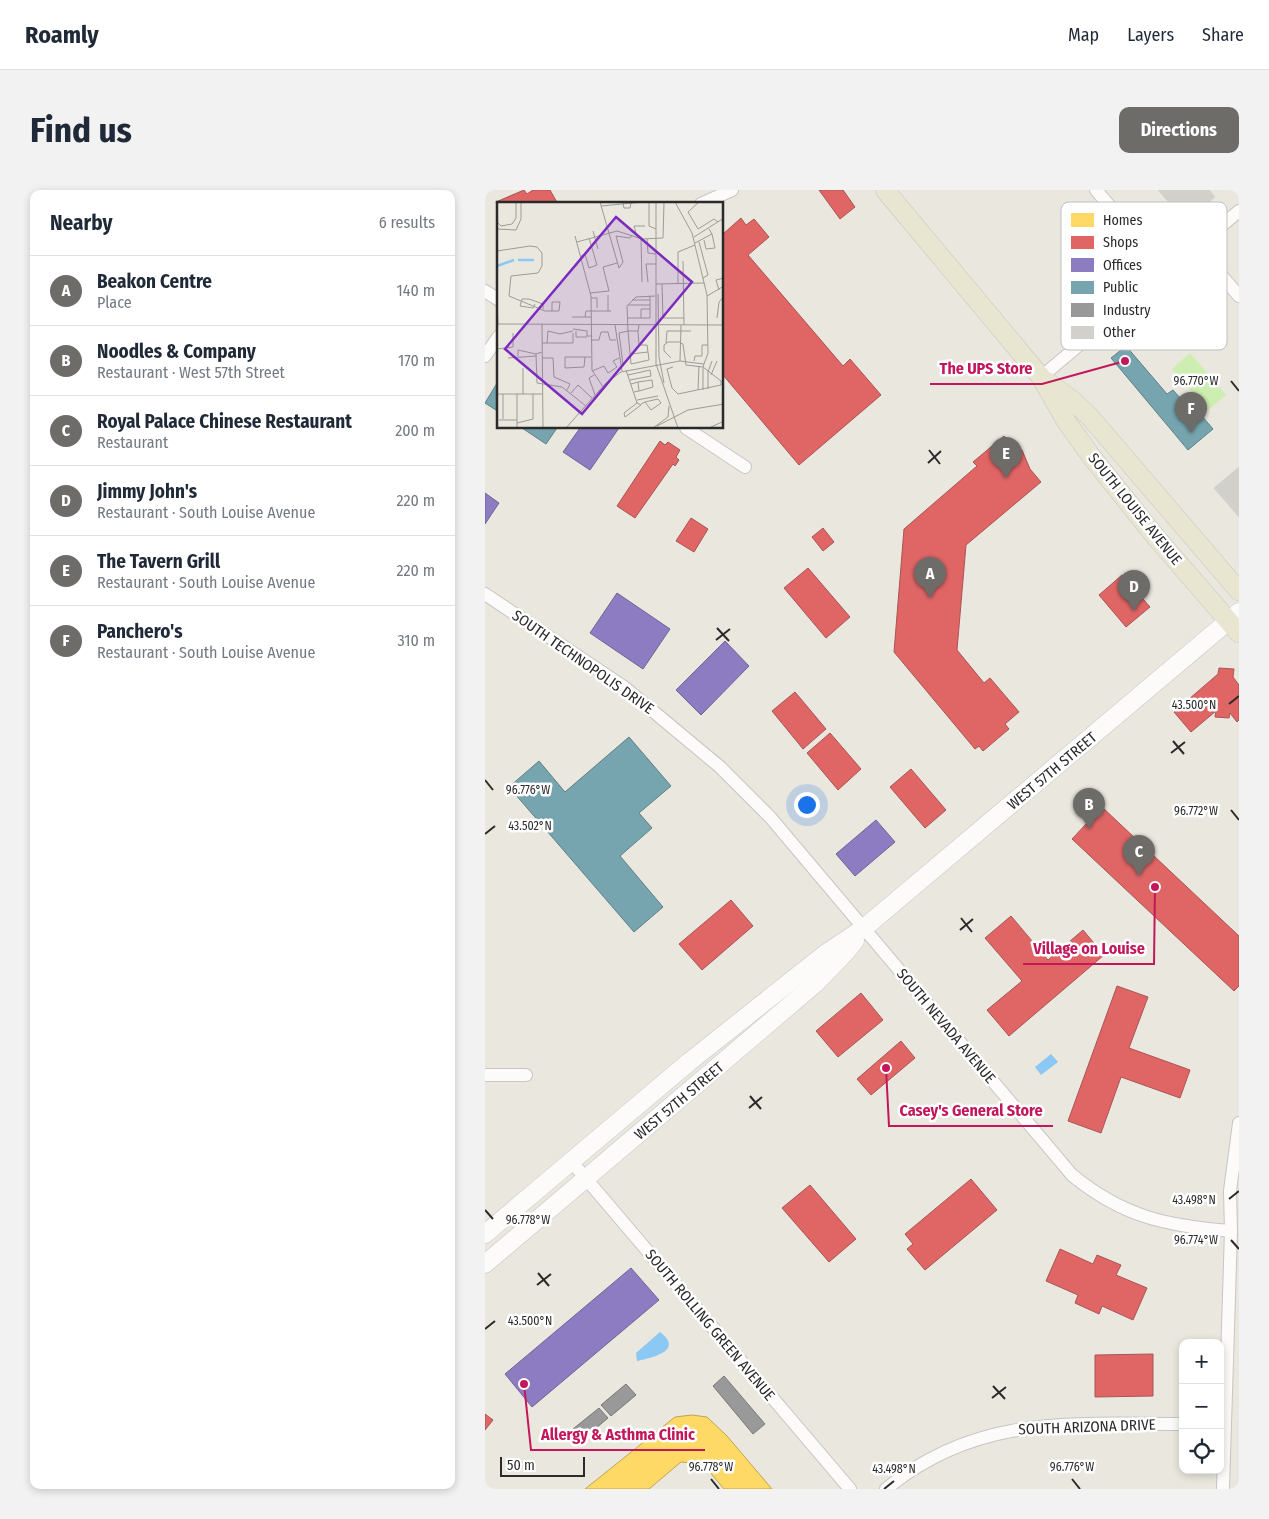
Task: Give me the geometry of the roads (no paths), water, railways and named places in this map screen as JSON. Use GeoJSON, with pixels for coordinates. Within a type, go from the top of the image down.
{"type":"FeatureCollection","features":[{"type":"Feature","properties":{"kind":"main road","name":"SOUTH LOUISE AVENUE"},"geometry":{"type":"LineString","coordinates":[[885,190],[1041,377],[1057,406],[1091,456],[1154,535],[1236,622]]}},
{"type":"Feature","properties":{"kind":"main road","name":"SOUTH LOUISE AVENUE"},"geometry":{"type":"LineString","coordinates":[[1041,377],[1072,400],[1090,417],[1239,591]]}},
{"type":"Feature","properties":{"kind":"main road","name":"WEST 57TH STREET"},"geometry":{"type":"LineString","coordinates":[[485,1234],[777,991],[825,954],[864,928],[1236,622]]}},
{"type":"Feature","properties":{"kind":"main road","name":"WEST 57TH STREET"},"geometry":{"type":"LineString","coordinates":[[485,1264],[816,983],[845,953],[864,928]]}},
{"type":"Feature","properties":{"kind":"street"},"geometry":{"type":"LineString","coordinates":[[705,202],[732,190]]}},
{"type":"Feature","properties":{"kind":"street"},"geometry":{"type":"LineString","coordinates":[[1096,190],[1106,202]]}},
{"type":"Feature","properties":{"kind":"street"},"geometry":{"type":"LineString","coordinates":[[1227,221],[1239,211]]}},
{"type":"Feature","properties":{"kind":"street"},"geometry":{"type":"LineString","coordinates":[[1227,282],[1239,296]]}},
{"type":"Feature","properties":{"kind":"street"},"geometry":{"type":"LineString","coordinates":[[485,291],[497,299]]}},
{"type":"Feature","properties":{"kind":"street"},"geometry":{"type":"LineString","coordinates":[[485,356],[497,339]]}},
{"type":"Feature","properties":{"kind":"street"},"geometry":{"type":"LineString","coordinates":[[1041,377],[1073,350]]}},
{"type":"Feature","properties":{"kind":"street"},"geometry":{"type":"LineString","coordinates":[[688,429],[745,467]]}},
{"type":"Feature","properties":{"kind":"street","name":"SOUTH TECHNOPOLIS DRIVE"},"geometry":{"type":"LineString","coordinates":[[485,594],[624,687],[720,766],[769,816],[864,928]]}},
{"type":"Feature","properties":{"kind":"street","name":"SOUTH NEVADA AVENUE"},"geometry":{"type":"LineString","coordinates":[[864,928],[1056,1159],[1089,1189],[1109,1202],[1152,1220],[1172,1225],[1231,1231]]}},
{"type":"Feature","properties":{"kind":"street"},"geometry":{"type":"LineString","coordinates":[[485,1075],[525,1075]]}},
{"type":"Feature","properties":{"kind":"street"},"geometry":{"type":"LineString","coordinates":[[1224,1400],[1231,1231],[1230,1190],[1239,1123]]}},
{"type":"Feature","properties":{"kind":"street","name":"SOUTH ROLLING GREEN AVENUE"},"geometry":{"type":"LineString","coordinates":[[571,1161],[850,1489]]}},
{"type":"Feature","properties":{"kind":"street","name":"SOUTH ARIZONA DRIVE"},"geometry":{"type":"LineString","coordinates":[[886,1489],[916,1466],[933,1457],[997,1432],[1025,1427],[1179,1424]]}},
{"type":"Feature","properties":{"kind":"street"},"geometry":{"type":"LineString","coordinates":[[1223,1429],[1223,1489]]}},
{"type":"Feature","properties":{"kind":"water"},"geometry":{"type":"Polygon","coordinates":[[[1051,1054],[1058,1062],[1041,1075],[1035,1067],[1051,1054]]]}},
{"type":"Feature","properties":{"kind":"water"},"geometry":{"type":"Polygon","coordinates":[[[660,1332],[667,1339],[669,1344],[667,1349],[657,1356],[637,1361],[636,1353],[660,1332]]]}},
{"type":"Feature","properties":{"kind":"place","name":"The UPS Store"},"geometry":{"type":"Point","coordinates":[1125,361]}},
{"type":"Feature","properties":{"kind":"place","name":"Panchero's"},"geometry":{"type":"Point","coordinates":[1191,433]}},
{"type":"Feature","properties":{"kind":"place","name":"The Tavern Grill"},"geometry":{"type":"Point","coordinates":[1006,478]}},
{"type":"Feature","properties":{"kind":"place","name":"Beakon Centre"},"geometry":{"type":"Point","coordinates":[930,598]}},
{"type":"Feature","properties":{"kind":"place","name":"Jimmy John's"},"geometry":{"type":"Point","coordinates":[1134,611]}},
{"type":"Feature","properties":{"kind":"place","name":"Noodles & Company"},"geometry":{"type":"Point","coordinates":[1089,829]}},
{"type":"Feature","properties":{"kind":"place","name":"Royal Palace Chinese Restaurant"},"geometry":{"type":"Point","coordinates":[1139,876]}},
{"type":"Feature","properties":{"kind":"place","name":"Village on Louise"},"geometry":{"type":"Point","coordinates":[1155,887]}},
{"type":"Feature","properties":{"kind":"place","name":"Casey's General Store"},"geometry":{"type":"Point","coordinates":[886,1068]}},
{"type":"Feature","properties":{"kind":"place","name":"Allergy & Asthma Clinic"},"geometry":{"type":"Point","coordinates":[524,1384]}}]}
